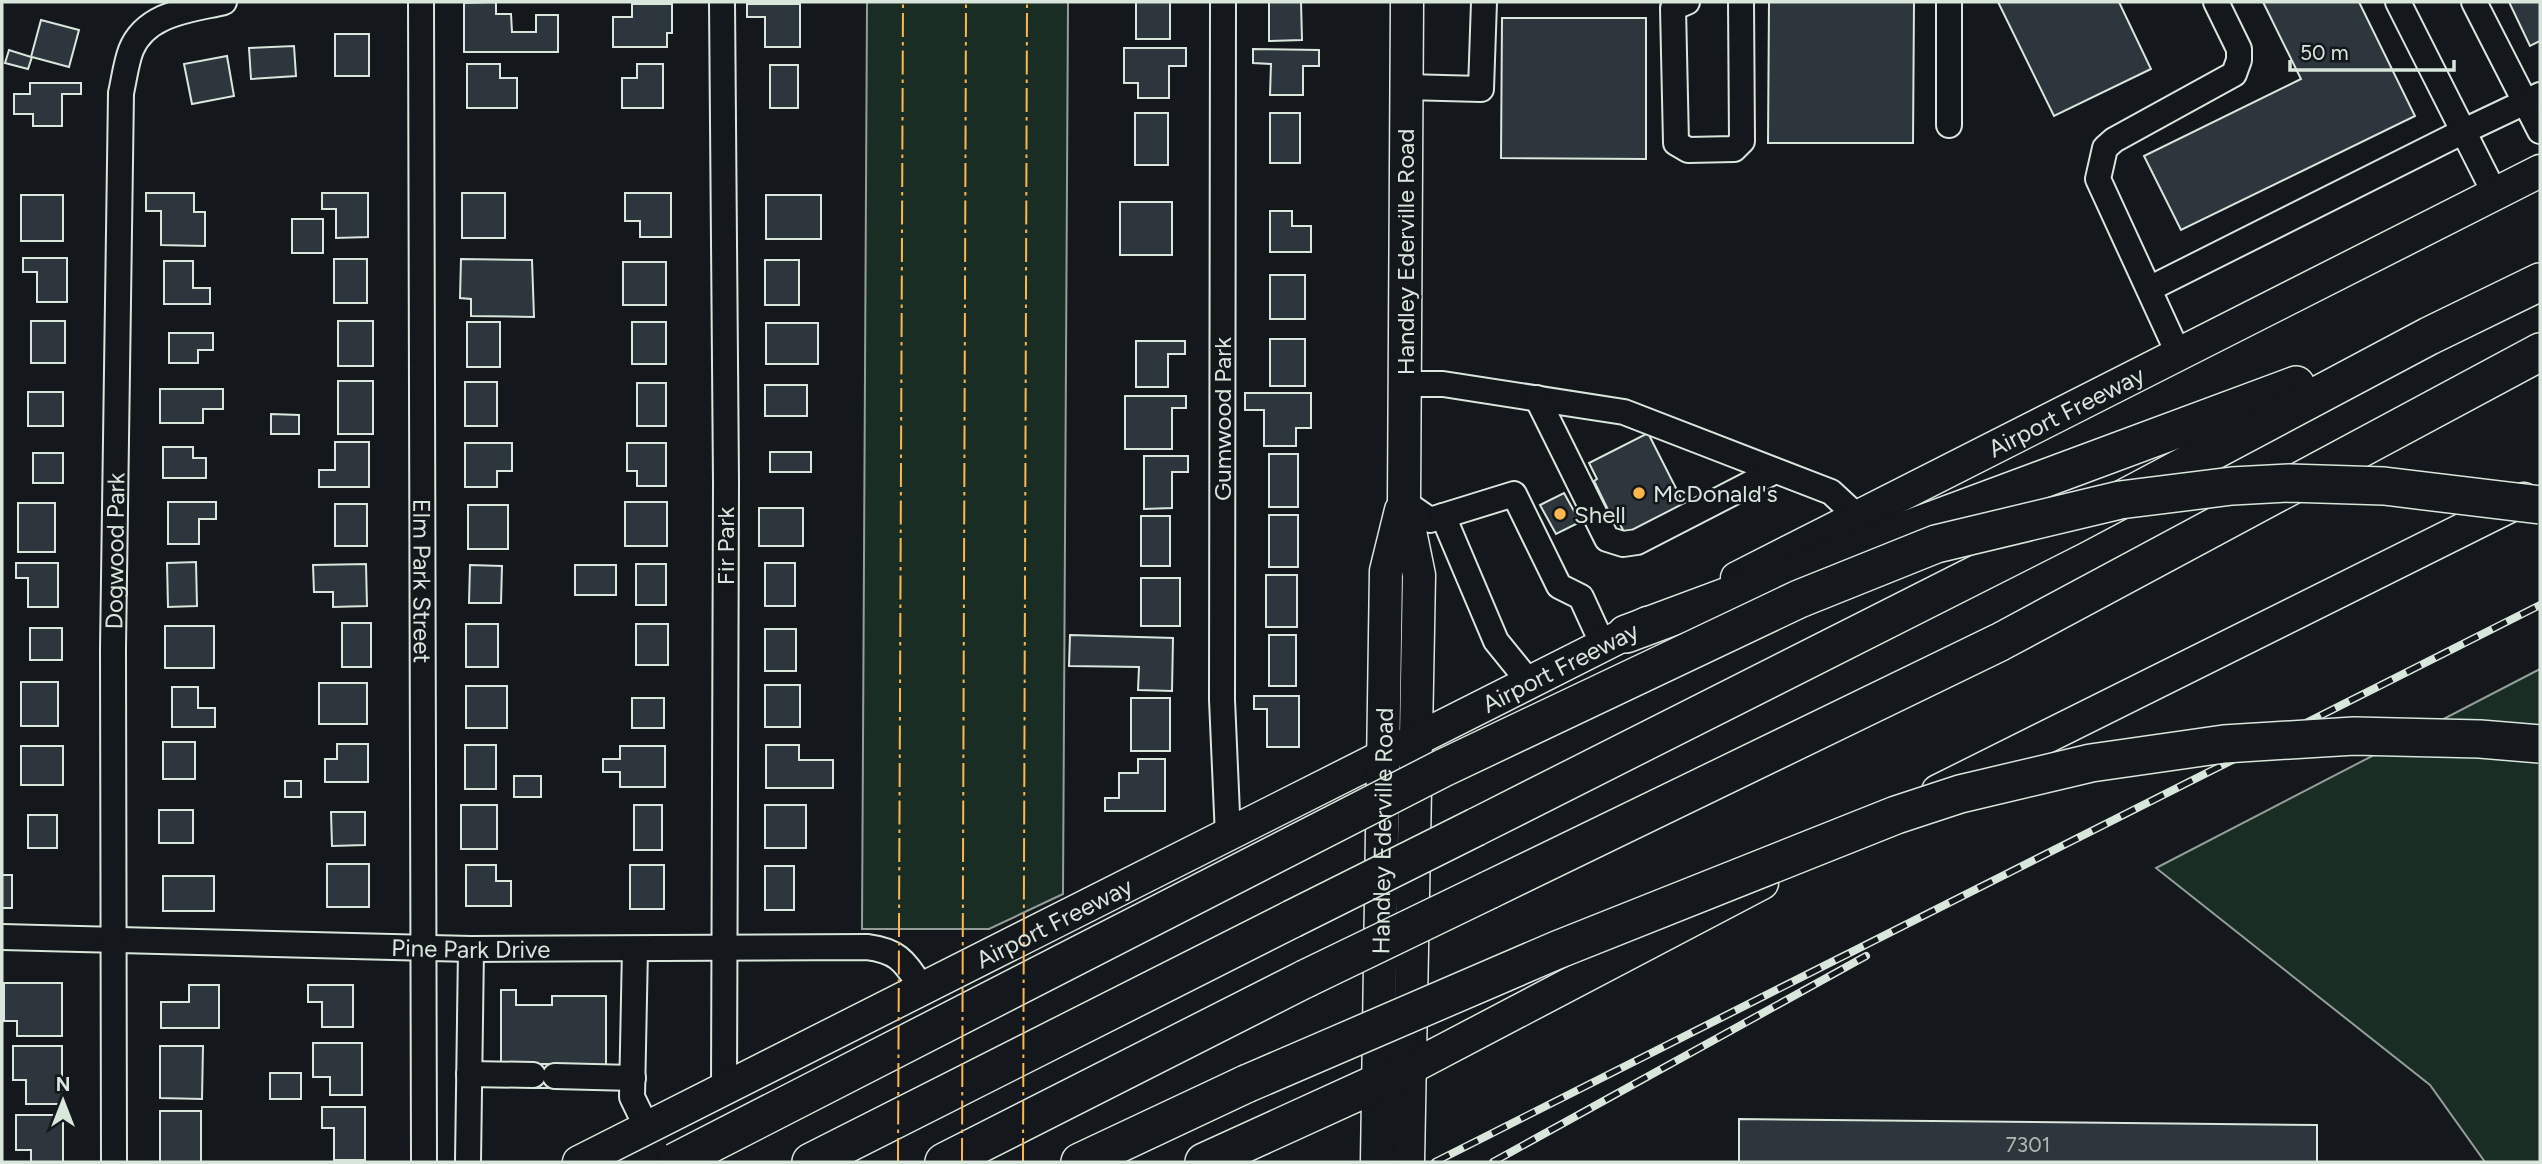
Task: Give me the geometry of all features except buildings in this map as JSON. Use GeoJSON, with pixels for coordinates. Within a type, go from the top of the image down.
{"type":"FeatureCollection","features":[{"type":"Feature","properties":{"kind":"highway"},"geometry":{"type":"LineString","coordinates":[[811,1162],[2072,526],[2429,336],[2540,282]]}},
{"type":"Feature","properties":{"kind":"highway"},"geometry":{"type":"LineString","coordinates":[[1615,640],[2429,336]]}},
{"type":"Feature","properties":{"kind":"highway"},"geometry":{"type":"LineString","coordinates":[[944,1162],[1305,979],[2000,642],[2504,369],[2540,354]]}},
{"type":"Feature","properties":{"kind":"highway"},"geometry":{"type":"LineString","coordinates":[[675,1162],[1443,768],[1799,599],[1936,544],[2120,500],[2232,486],[2289,483],[2384,486],[2540,505]]}},
{"type":"Feature","properties":{"kind":"highway"},"geometry":{"type":"LineString","coordinates":[[1080,1162],[1246,1084],[1557,950],[1896,815],[1961,794],[2091,763],[2224,744],[2291,738],[2367,736],[2480,739],[2540,744]]}},
{"type":"Feature","properties":{"kind":"highway"},"geometry":{"type":"LineString","coordinates":[[1204,1162],[1394,1076]]}},
{"type":"Feature","properties":{"kind":"main road","name":"Handley Ederville Road"},"geometry":{"type":"LineString","coordinates":[[1377,1162],[1394,1076],[1415,741],[1419,575],[1404,502],[1407,2]]}},
{"type":"Feature","properties":{"kind":"main road","name":"Airport Freeway"},"geometry":{"type":"LineString","coordinates":[[579,1162],[2540,171]]}},
{"type":"Feature","properties":{"kind":"main road"},"geometry":{"type":"LineString","coordinates":[[1394,1076],[1977,771],[2540,491]]}},
{"type":"Feature","properties":{"kind":"main road","name":"Handley Ederville Road"},"geometry":{"type":"LineString","coordinates":[[1404,502],[1386,571],[1383,757],[1394,1076],[1408,1162]]}},
{"type":"Feature","properties":{"kind":"street","name":"Dogwood Park"},"geometry":{"type":"LineString","coordinates":[[114,1162],[113,648],[121,93],[131,49],[148,27],[166,15],[224,2]]}},
{"type":"Feature","properties":{"kind":"street","name":"Elm Park Street"},"geometry":{"type":"LineString","coordinates":[[421,2],[424,1162]]}},
{"type":"Feature","properties":{"kind":"street","name":"Fir Park"},"geometry":{"type":"LineString","coordinates":[[722,2],[726,482],[724,1089]]}},
{"type":"Feature","properties":{"kind":"street","name":"Gumwood Park"},"geometry":{"type":"LineString","coordinates":[[1223,2],[1222,700],[1228,835]]}},
{"type":"Feature","properties":{"kind":"street"},"geometry":{"type":"LineString","coordinates":[[1406,87],[1481,89],[1483,2]]}},
{"type":"Feature","properties":{"kind":"street"},"geometry":{"type":"LineString","coordinates":[[1687,2],[1673,8],[1676,143],[1688,150],[1734,149],[1742,141],[1741,2]]}},
{"type":"Feature","properties":{"kind":"street"},"geometry":{"type":"LineString","coordinates":[[1949,2],[1949,125]]}},
{"type":"Feature","properties":{"kind":"street"},"geometry":{"type":"LineString","coordinates":[[2179,355],[2098,179],[2105,148],[2114,140],[2234,74],[2239,60],[2239,49],[2216,2]]}},
{"type":"Feature","properties":{"kind":"street"},"geometry":{"type":"LineString","coordinates":[[2398,2],[2494,194]]}},
{"type":"Feature","properties":{"kind":"street"},"geometry":{"type":"LineString","coordinates":[[2474,2],[2533,99],[2540,131]]}},
{"type":"Feature","properties":{"kind":"street"},"geometry":{"type":"LineString","coordinates":[[2149,289],[2533,99]]}},
{"type":"Feature","properties":{"kind":"street"},"geometry":{"type":"LineString","coordinates":[[1404,384],[1443,384],[1624,412],[1831,492],[1858,517]]}},
{"type":"Feature","properties":{"kind":"street"},"geometry":{"type":"LineString","coordinates":[[1537,398],[1607,539],[1623,544],[1637,542],[1775,471]]}},
{"type":"Feature","properties":{"kind":"street"},"geometry":{"type":"LineString","coordinates":[[1404,502],[1430,520],[1514,494],[1559,586],[1581,597],[1615,640]]}},
{"type":"Feature","properties":{"kind":"street"},"geometry":{"type":"LineString","coordinates":[[1443,516],[1496,641],[1530,683]]}},
{"type":"Feature","properties":{"kind":"street","name":"Pine Park Drive"},"geometry":{"type":"LineString","coordinates":[[2,937],[471,949],[883,949],[903,960],[923,989]]}},
{"type":"Feature","properties":{"kind":"street"},"geometry":{"type":"LineString","coordinates":[[468,1162],[471,949]]}},
{"type":"Feature","properties":{"kind":"street"},"geometry":{"type":"LineString","coordinates":[[635,949],[632,1097],[647,1128]]}},
{"type":"Feature","properties":{"kind":"street"},"geometry":{"type":"LineString","coordinates":[[469,1074],[633,1078]]}},
{"type":"Feature","properties":{"kind":"green space"},"geometry":{"type":"Polygon","coordinates":[[[867,2],[1068,2],[1063,894],[989,929],[862,929],[867,2]]]}},
{"type":"Feature","properties":{"kind":"green space"},"geometry":{"type":"Polygon","coordinates":[[[2540,669],[2540,1162],[2485,1162],[2430,1085],[2156,868],[2540,669]]]}},
{"type":"Feature","properties":{"kind":"railway"},"geometry":{"type":"LineString","coordinates":[[1435,1162],[2540,605]]}},
{"type":"Feature","properties":{"kind":"railway"},"geometry":{"type":"LineString","coordinates":[[1493,1162],[1866,956]]}},
{"type":"Feature","properties":{"kind":"power"},"geometry":{"type":"LineString","coordinates":[[898,1162],[903,2]]}},
{"type":"Feature","properties":{"kind":"power"},"geometry":{"type":"LineString","coordinates":[[962,1162],[966,2]]}},
{"type":"Feature","properties":{"kind":"power"},"geometry":{"type":"LineString","coordinates":[[1023,1162],[1027,2]]}},
{"type":"Feature","properties":{"kind":"place","name":"McDonald's"},"geometry":{"type":"Point","coordinates":[1639,493]}},
{"type":"Feature","properties":{"kind":"place","name":"Shell"},"geometry":{"type":"Point","coordinates":[1560,514]}}]}
